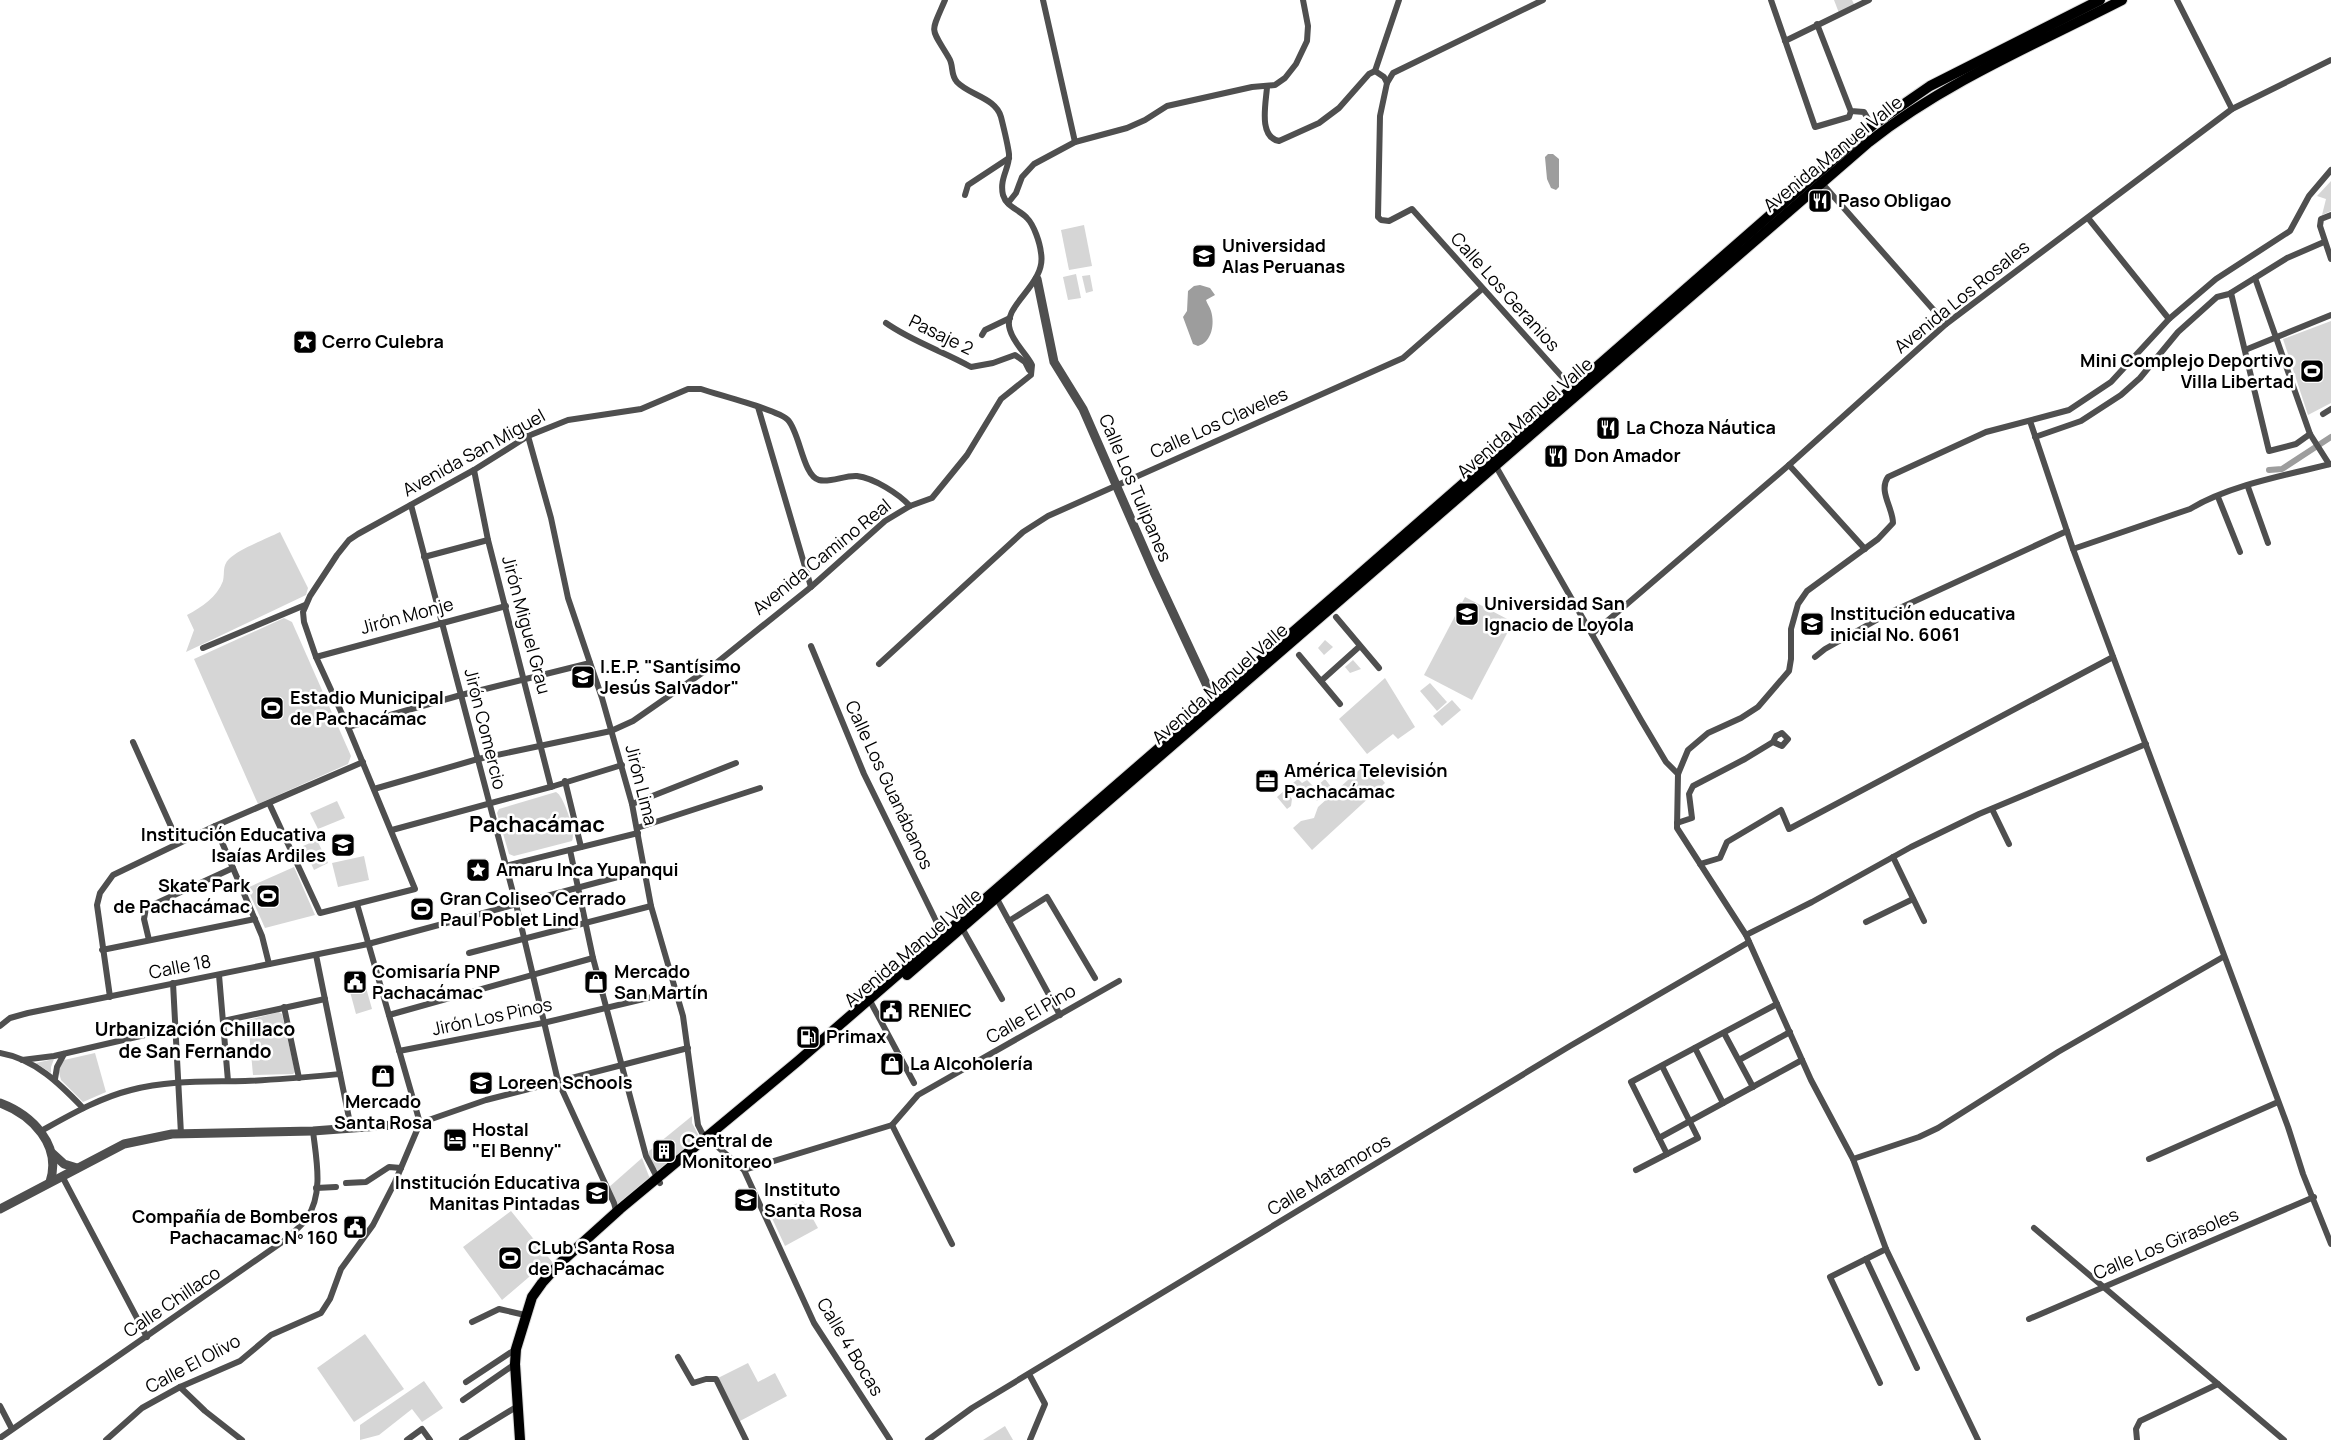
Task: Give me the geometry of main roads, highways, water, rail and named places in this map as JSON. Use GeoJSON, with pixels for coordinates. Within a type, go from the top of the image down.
{"type":"FeatureCollection","features":[{"type":"Feature","properties":{"kind":"main road","name":"Avenida Manuel Valle"},"geometry":{"type":"LineString","coordinates":[[870,1002],[943,935],[1215,704],[1818,179],[1872,126],[1930,86],[2100,0]]}},
{"type":"Feature","properties":{"kind":"main road","name":"Avenida Manuel Valle"},"geometry":{"type":"LineString","coordinates":[[1818,179],[1904,114],[1943,91],[2122,0]]}},
{"type":"Feature","properties":{"kind":"main road","name":"Avenida Manuel Valle"},"geometry":{"type":"LineString","coordinates":[[520,1440],[514,1364],[516,1349],[532,1297],[548,1276],[617,1214],[619,1210],[659,1181],[870,1002],[997,899],[1215,704]]}},
{"type":"Feature","properties":{"kind":"waterway"},"geometry":{"type":"LineString","coordinates":[[2269,470],[2282,469],[2331,437]]}},
{"type":"Feature","properties":{"kind":"place","name":"Paso Obligao"},"geometry":{"type":"Point","coordinates":[1820,201]}},
{"type":"Feature","properties":{"kind":"place","name":"Universidad Alas Peruanas"},"geometry":{"type":"Point","coordinates":[1204,256]}},
{"type":"Feature","properties":{"kind":"place","name":"Cerro Culebra"},"geometry":{"type":"Point","coordinates":[305,342]}},
{"type":"Feature","properties":{"kind":"place","name":"Mini Complejo Deportivo Villa Libertad"},"geometry":{"type":"Point","coordinates":[2312,371]}},
{"type":"Feature","properties":{"kind":"place","name":"La Choza Náutica"},"geometry":{"type":"Point","coordinates":[1608,428]}},
{"type":"Feature","properties":{"kind":"place","name":"Don Amador"},"geometry":{"type":"Point","coordinates":[1556,456]}},
{"type":"Feature","properties":{"kind":"place","name":"Universidad San Ignacio de Loyola"},"geometry":{"type":"Point","coordinates":[1467,614]}},
{"type":"Feature","properties":{"kind":"place","name":"Institución educativa inicial No. 6061"},"geometry":{"type":"Point","coordinates":[1812,624]}},
{"type":"Feature","properties":{"kind":"place","name":"I.E.P. \"Santísimo Jesús Salvador\""},"geometry":{"type":"Point","coordinates":[583,677]}},
{"type":"Feature","properties":{"kind":"place","name":"Estadio Municipal de Pachacámac"},"geometry":{"type":"Point","coordinates":[272,708]}},
{"type":"Feature","properties":{"kind":"place","name":"América Televisión Pachacámac"},"geometry":{"type":"Point","coordinates":[1267,781]}},
{"type":"Feature","properties":{"kind":"place","name":"Institución Educativa Isaías Ardiles"},"geometry":{"type":"Point","coordinates":[343,845]}},
{"type":"Feature","properties":{"kind":"place","name":"Amaru Inca Yupanqui"},"geometry":{"type":"Point","coordinates":[478,870]}},
{"type":"Feature","properties":{"kind":"place","name":"Skate Park de Pachacámac"},"geometry":{"type":"Point","coordinates":[268,896]}},
{"type":"Feature","properties":{"kind":"place","name":"Gran Coliseo Cerrado Paul Poblet Lind"},"geometry":{"type":"Point","coordinates":[422,909]}},
{"type":"Feature","properties":{"kind":"place","name":"Comisaría PNP Pachacámac"},"geometry":{"type":"Point","coordinates":[355,982]}},
{"type":"Feature","properties":{"kind":"place","name":"Mercado San Martín"},"geometry":{"type":"Point","coordinates":[596,982]}},
{"type":"Feature","properties":{"kind":"place","name":"RENIEC"},"geometry":{"type":"Point","coordinates":[891,1011]}},
{"type":"Feature","properties":{"kind":"place","name":"Primax"},"geometry":{"type":"Point","coordinates":[808,1037]}},
{"type":"Feature","properties":{"kind":"place","name":"La Alcoholería"},"geometry":{"type":"Point","coordinates":[892,1064]}},
{"type":"Feature","properties":{"kind":"place","name":"Mercado Santa Rosa"},"geometry":{"type":"Point","coordinates":[383,1076]}},
{"type":"Feature","properties":{"kind":"place","name":"Loreen Schools"},"geometry":{"type":"Point","coordinates":[481,1083]}},
{"type":"Feature","properties":{"kind":"place","name":"Hostal \"El Benny\""},"geometry":{"type":"Point","coordinates":[455,1140]}},
{"type":"Feature","properties":{"kind":"place","name":"Central de Monitoreo"},"geometry":{"type":"Point","coordinates":[664,1151]}},
{"type":"Feature","properties":{"kind":"place","name":"Institución Educativa Manitas Pintadas"},"geometry":{"type":"Point","coordinates":[597,1193]}},
{"type":"Feature","properties":{"kind":"place","name":"Instituto Santa Rosa"},"geometry":{"type":"Point","coordinates":[746,1200]}},
{"type":"Feature","properties":{"kind":"place","name":"Compañía de Bomberos Pachacamac Nº 160"},"geometry":{"type":"Point","coordinates":[355,1227]}},
{"type":"Feature","properties":{"kind":"place","name":"CLub Santa Rosa de Pachacámac"},"geometry":{"type":"Point","coordinates":[510,1258]}},
{"type":"Feature","properties":{"kind":"district","name":"Pachacámac"},"geometry":{"type":"Point","coordinates":[537,824]}},
{"type":"Feature","properties":{"kind":"district","name":"Urbanización Chillaco de San Fernando"},"geometry":{"type":"Point","coordinates":[195,1040]}}]}
